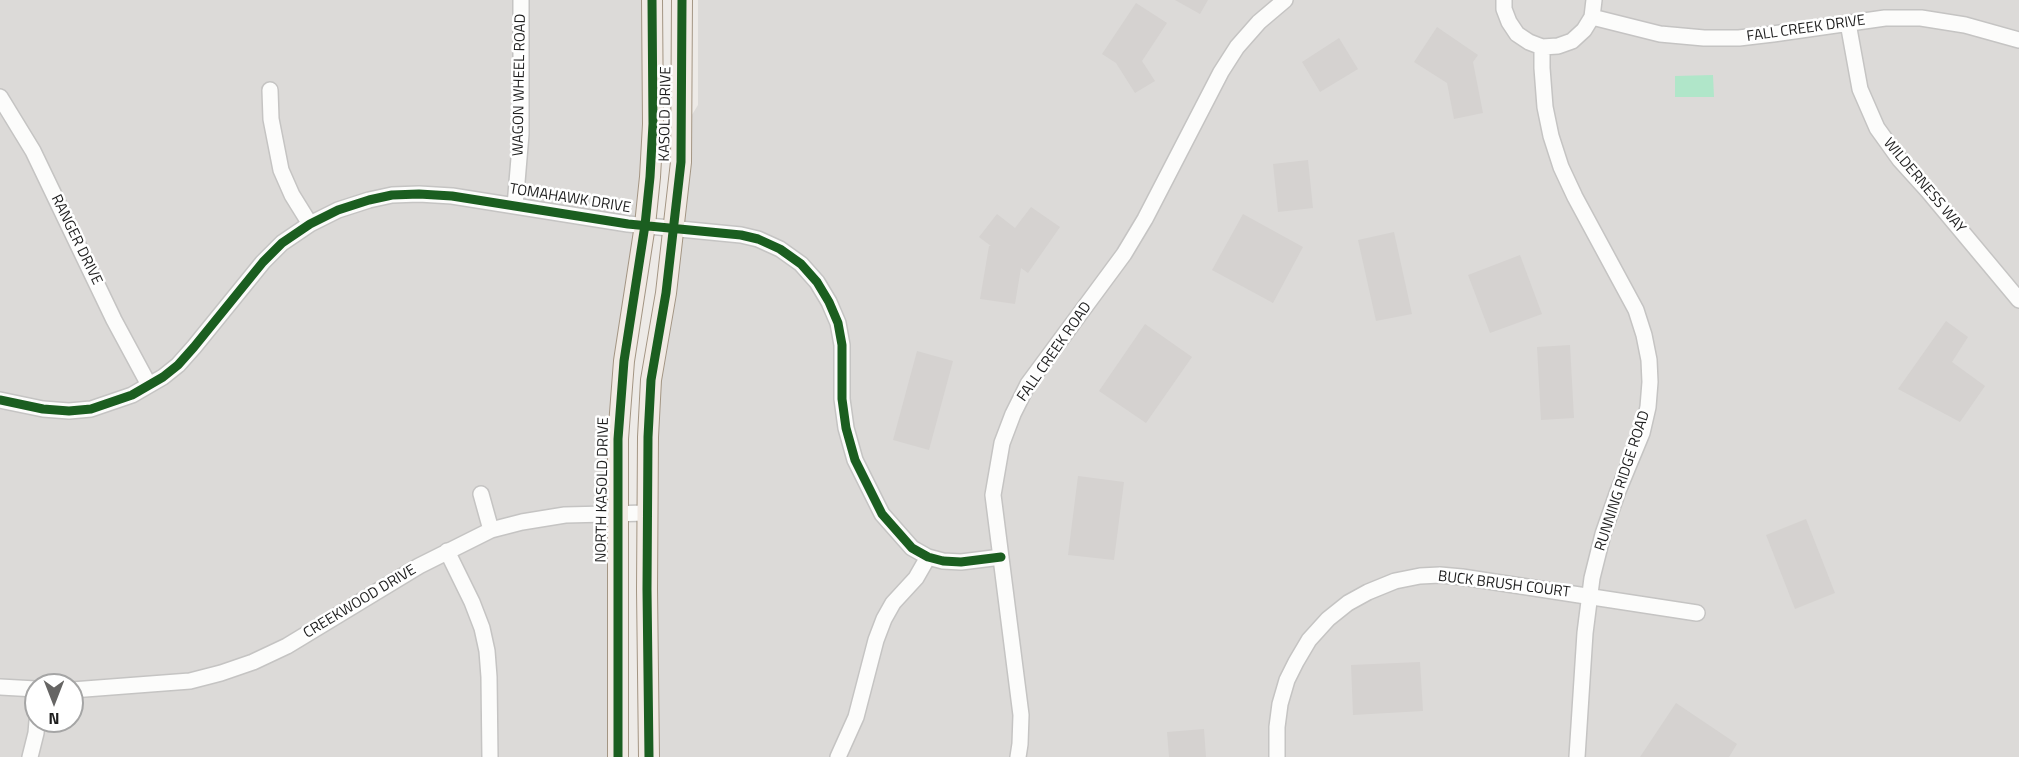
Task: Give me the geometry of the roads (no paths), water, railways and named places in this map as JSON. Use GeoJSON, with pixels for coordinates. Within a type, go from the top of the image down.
{"type":"FeatureCollection","features":[{"type":"Feature","properties":{"kind":"main road","name":"KASOLD DRIVE"},"geometry":{"type":"LineString","coordinates":[[645,225],[653,124],[652,0]]}},
{"type":"Feature","properties":{"kind":"main road","name":"KASOLD DRIVE"},"geometry":{"type":"LineString","coordinates":[[673,228],[681,162],[682,0]]}},
{"type":"Feature","properties":{"kind":"main road","name":"NORTH KASOLD DRIVE"},"geometry":{"type":"LineString","coordinates":[[618,757],[618,439],[621,394],[645,225]]}},
{"type":"Feature","properties":{"kind":"main road"},"geometry":{"type":"LineString","coordinates":[[648,757],[647,513],[651,380],[666,293],[673,228]]}},
{"type":"Feature","properties":{"kind":"street","name":"WAGON WHEEL ROAD"},"geometry":{"type":"LineString","coordinates":[[515,206],[521,134],[521,0]]}},
{"type":"Feature","properties":{"kind":"street","name":"FALL CREEK ROAD"},"geometry":{"type":"LineString","coordinates":[[1018,757],[1021,715],[993,495],[1002,443],[1028,384],[1106,279],[1134,237],[1221,72],[1259,22],[1285,0]]}},
{"type":"Feature","properties":{"kind":"street"},"geometry":{"type":"LineString","coordinates":[[1504,0],[1504,9],[1517,34],[1529,42],[1542,46],[1558,46],[1572,40],[1584,30],[1592,17],[1594,0]]}},
{"type":"Feature","properties":{"kind":"street","name":"FALL CREEK DRIVE"},"geometry":{"type":"LineString","coordinates":[[1592,17],[1660,34],[1704,38],[1762,36],[1885,18],[1921,18],[1965,25],[2019,40]]}},
{"type":"Feature","properties":{"kind":"street","name":"WILDERNESS WAY"},"geometry":{"type":"LineString","coordinates":[[1848,23],[1860,89],[1877,128],[1900,160],[2019,300]]}},
{"type":"Feature","properties":{"kind":"street","name":"RUNNING RIDGE ROAD"},"geometry":{"type":"LineString","coordinates":[[1542,46],[1545,107],[1561,167],[1636,310],[1649,360],[1648,407],[1642,433],[1603,534],[1589,596],[1576,757]]}},
{"type":"Feature","properties":{"kind":"street"},"geometry":{"type":"LineString","coordinates":[[270,90],[271,119],[281,170],[292,195],[310,224]]}},
{"type":"Feature","properties":{"kind":"street","name":"RANGER DRIVE"},"geometry":{"type":"LineString","coordinates":[[0,97],[33,151],[114,320],[149,386]]}},
{"type":"Feature","properties":{"kind":"street","name":"TOMAHAWK DRIVE"},"geometry":{"type":"LineString","coordinates":[[0,400],[43,410],[92,409],[149,386],[178,364],[194,347],[263,262],[282,243],[310,224],[339,210],[392,195],[453,196],[645,225],[741,235],[758,239],[780,249],[801,264],[817,282],[829,302],[842,345],[842,399],[846,428],[855,460],[882,514],[912,548],[927,557]]}},
{"type":"Feature","properties":{"kind":"street"},"geometry":{"type":"LineString","coordinates":[[481,494],[491,530]]}},
{"type":"Feature","properties":{"kind":"street","name":"CREEKWOOD DRIVE"},"geometry":{"type":"LineString","coordinates":[[84,689],[190,681],[252,662],[287,646],[419,566],[491,530],[565,515],[647,513]]}},
{"type":"Feature","properties":{"kind":"street"},"geometry":{"type":"LineString","coordinates":[[447,551],[472,602],[482,628],[487,651],[490,757]]}},
{"type":"Feature","properties":{"kind":"street"},"geometry":{"type":"LineString","coordinates":[[838,757],[856,717],[876,640],[884,619],[893,603],[916,578],[927,557],[952,561],[1001,557]]}},
{"type":"Feature","properties":{"kind":"street","name":"BUCK BRUSH COURT"},"geometry":{"type":"LineString","coordinates":[[1277,757],[1280,705],[1287,680],[1309,640],[1328,619],[1348,603],[1395,581],[1420,576],[1462,576],[1697,614]]}},
{"type":"Feature","properties":{"kind":"street"},"geometry":{"type":"LineString","coordinates":[[0,687],[24,688]]}},
{"type":"Feature","properties":{"kind":"street"},"geometry":{"type":"LineString","coordinates":[[30,757],[36,733]]}}]}
